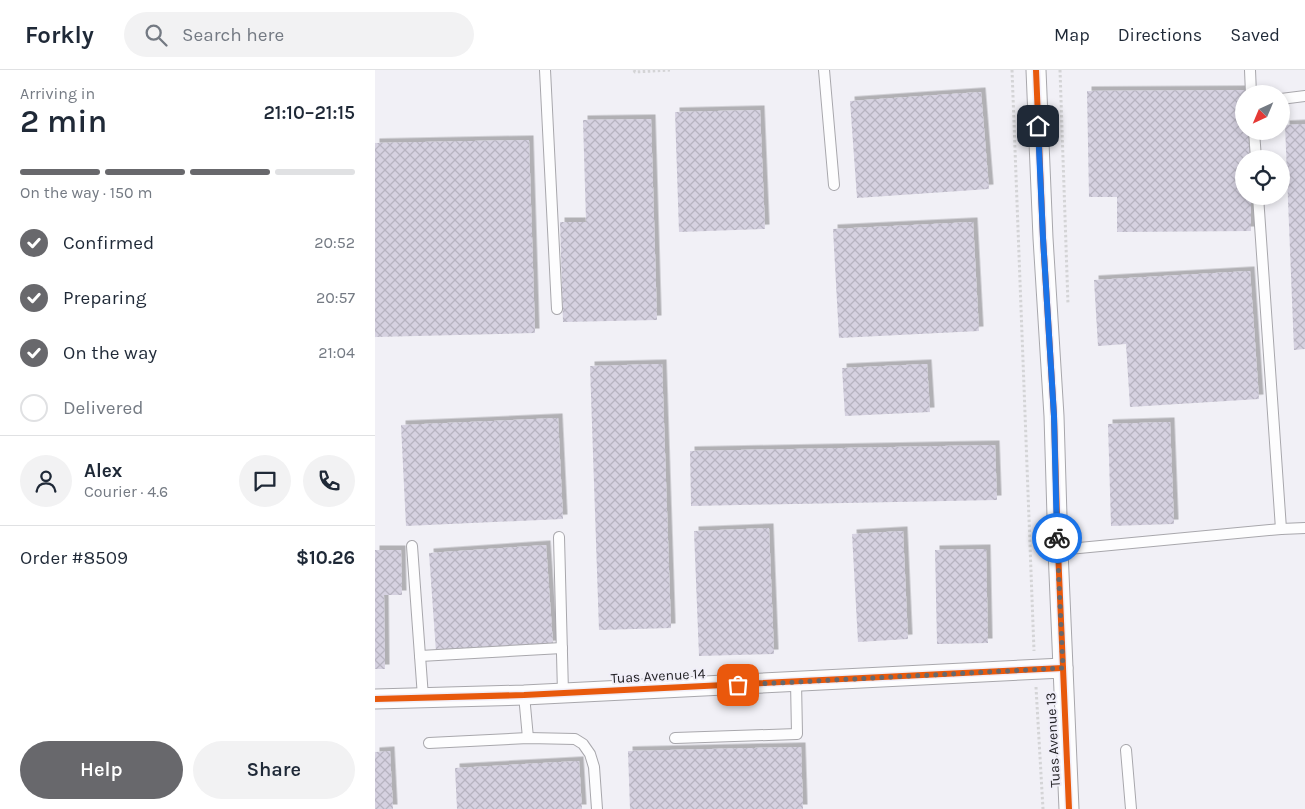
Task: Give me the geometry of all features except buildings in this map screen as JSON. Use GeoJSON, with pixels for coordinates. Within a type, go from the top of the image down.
{"type":"FeatureCollection","features":[{"type":"Feature","properties":{"kind":"street","name":"Tuas Avenue 13"},"geometry":{"type":"LineString","coordinates":[[1036,70],[1043,238],[1054,416],[1057,550],[1069,809]]}},
{"type":"Feature","properties":{"kind":"street","name":"Tuas Avenue 14"},"geometry":{"type":"LineString","coordinates":[[375,699],[524,695],[1063,668]]}},
{"type":"Feature","properties":{"kind":"lane"},"geometry":{"type":"LineString","coordinates":[[545,70],[557,310]]}},
{"type":"Feature","properties":{"kind":"lane"},"geometry":{"type":"LineString","coordinates":[[824,70],[834,185]]}},
{"type":"Feature","properties":{"kind":"lane"},"geometry":{"type":"LineString","coordinates":[[1250,70],[1251,85]]}},
{"type":"Feature","properties":{"kind":"lane"},"geometry":{"type":"LineString","coordinates":[[1290,98],[1305,96]]}},
{"type":"Feature","properties":{"kind":"lane"},"geometry":{"type":"LineString","coordinates":[[1259,205],[1281,529]]}},
{"type":"Feature","properties":{"kind":"lane"},"geometry":{"type":"LineString","coordinates":[[1057,550],[1305,528]]}},
{"type":"Feature","properties":{"kind":"lane"},"geometry":{"type":"LineString","coordinates":[[559,537],[563,693]]}},
{"type":"Feature","properties":{"kind":"lane"},"geometry":{"type":"LineString","coordinates":[[412,546],[423,697]]}},
{"type":"Feature","properties":{"kind":"lane"},"geometry":{"type":"LineString","coordinates":[[420,656],[562,648]]}},
{"type":"Feature","properties":{"kind":"lane"},"geometry":{"type":"LineString","coordinates":[[675,738],[797,734],[796,682]]}},
{"type":"Feature","properties":{"kind":"lane"},"geometry":{"type":"LineString","coordinates":[[524,695],[528,738]]}},
{"type":"Feature","properties":{"kind":"lane"},"geometry":{"type":"LineString","coordinates":[[429,743],[528,738],[575,739],[583,744],[590,754],[594,766],[597,809]]}},
{"type":"Feature","properties":{"kind":"lane"},"geometry":{"type":"LineString","coordinates":[[1126,750],[1131,809]]}},
{"type":"Feature","properties":{"kind":"path"},"geometry":{"type":"LineString","coordinates":[[634,70],[635,72],[670,70]]}},
{"type":"Feature","properties":{"kind":"path"},"geometry":{"type":"LineString","coordinates":[[1012,70],[1035,670],[1043,809]]}},
{"type":"Feature","properties":{"kind":"cycle path"},"geometry":{"type":"LineString","coordinates":[[1036,70],[1043,238],[1054,416],[1069,809]]}},
{"type":"Feature","properties":{"kind":"cycle path"},"geometry":{"type":"LineString","coordinates":[[375,699],[524,695],[1063,668]]}},
{"type":"Feature","properties":{"kind":"way so far"},"geometry":{"type":"LineString","coordinates":[[738,685],[1063,668],[1057,538]]}},
{"type":"Feature","properties":{"kind":"route"},"geometry":{"type":"LineString","coordinates":[[1038,126],[1054,416],[1057,538]]}}]}
